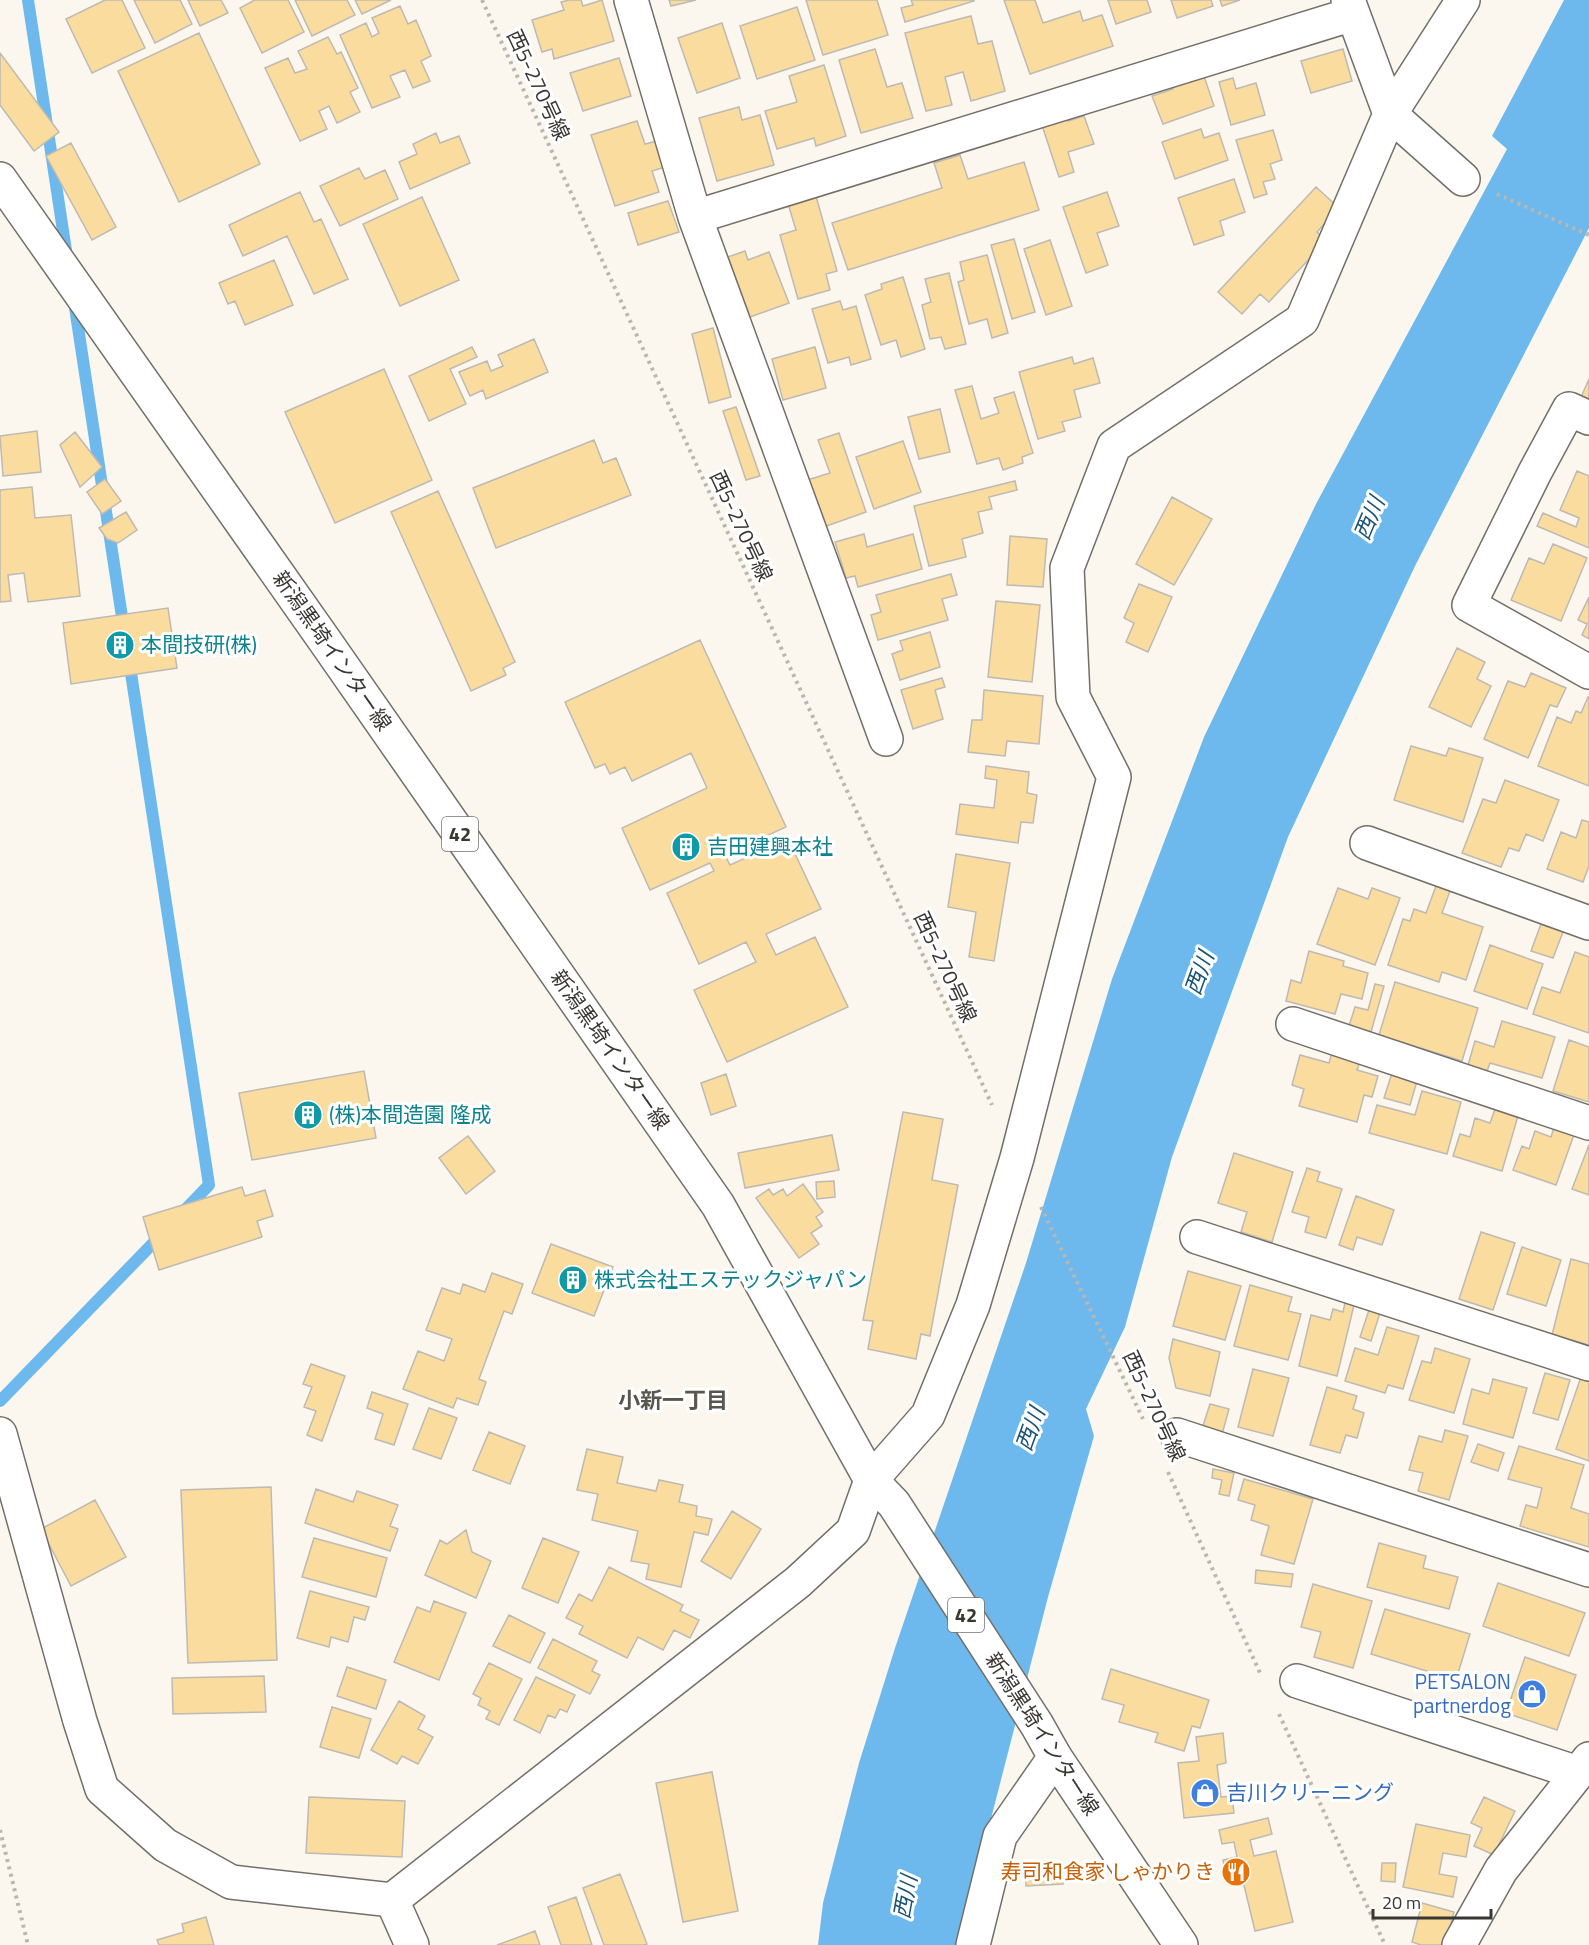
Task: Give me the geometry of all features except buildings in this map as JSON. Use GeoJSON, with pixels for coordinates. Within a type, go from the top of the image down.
{"type":"FeatureCollection","features":[{"type":"Feature","properties":{"kind":"street"},"geometry":{"type":"LineString","coordinates":[[631,0],[695,217],[886,739]]}},
{"type":"Feature","properties":{"kind":"street"},"geometry":{"type":"LineString","coordinates":[[0,1434],[80,1721],[102,1789],[165,1845],[231,1882],[392,1899],[798,1582],[853,1531],[871,1480],[928,1414],[973,1305],[1017,1158],[1114,777],[1073,697],[1067,568],[1114,446],[1302,320],[1390,114],[1463,0]]}},
{"type":"Feature","properties":{"kind":"street"},"geometry":{"type":"LineString","coordinates":[[695,217],[1350,7],[1390,114],[1463,179]]}},
{"type":"Feature","properties":{"kind":"street","name":"新潟黒埼インター線"},"geometry":{"type":"LineString","coordinates":[[0,179],[718,1205],[871,1480],[894,1504],[1037,1725],[1055,1757],[1181,1945]]}},
{"type":"Feature","properties":{"kind":"street"},"geometry":{"type":"LineString","coordinates":[[1589,418],[1569,409],[1469,604],[1589,672]]}},
{"type":"Feature","properties":{"kind":"street"},"geometry":{"type":"LineString","coordinates":[[1367,843],[1589,923]]}},
{"type":"Feature","properties":{"kind":"street"},"geometry":{"type":"LineString","coordinates":[[1293,1024],[1589,1123]]}},
{"type":"Feature","properties":{"kind":"street"},"geometry":{"type":"LineString","coordinates":[[1197,1237],[1589,1364]]}},
{"type":"Feature","properties":{"kind":"street"},"geometry":{"type":"LineString","coordinates":[[1177,1436],[1589,1570]]}},
{"type":"Feature","properties":{"kind":"street"},"geometry":{"type":"LineString","coordinates":[[1297,1681],[1584,1766],[1501,1870],[1459,1945]]}},
{"type":"Feature","properties":{"kind":"street"},"geometry":{"type":"LineString","coordinates":[[973,1945],[1000,1836],[1055,1757]]}},
{"type":"Feature","properties":{"kind":"street"},"geometry":{"type":"LineString","coordinates":[[392,1899],[412,1945]]}},
{"type":"Feature","properties":{"kind":"path","name":"西5-270号線"},"geometry":{"type":"LineString","coordinates":[[482,0],[1017,1158],[1147,1425]]}},
{"type":"Feature","properties":{"kind":"path"},"geometry":{"type":"LineString","coordinates":[[1463,179],[1589,235]]}},
{"type":"Feature","properties":{"kind":"path","name":"西5-270号線"},"geometry":{"type":"LineString","coordinates":[[1166,1468],[1265,1684]]}},
{"type":"Feature","properties":{"kind":"path"},"geometry":{"type":"LineString","coordinates":[[1275,1705],[1385,1945]]}},
{"type":"Feature","properties":{"kind":"path"},"geometry":{"type":"LineString","coordinates":[[0,1830],[28,1945]]}},
{"type":"Feature","properties":{"kind":"water","name":"西川"},"geometry":{"type":"Polygon","coordinates":[[[1564,0],[1589,0],[1589,228],[1415,566],[1288,837],[1172,1157],[1125,1327],[1086,1409],[1094,1436],[1048,1597],[966,1916],[961,1945],[818,1945],[823,1903],[859,1763],[895,1648],[1026,1263],[1112,979],[1204,737],[1316,504],[1507,149],[1492,136],[1564,0]]]}},
{"type":"Feature","properties":{"kind":"waterway"},"geometry":{"type":"LineString","coordinates":[[28,0],[67,257]]}},
{"type":"Feature","properties":{"kind":"waterway"},"geometry":{"type":"LineString","coordinates":[[74,301],[124,630]]}},
{"type":"Feature","properties":{"kind":"waterway"},"geometry":{"type":"LineString","coordinates":[[129,660],[209,1185],[182,1213]]}},
{"type":"Feature","properties":{"kind":"waterway"},"geometry":{"type":"LineString","coordinates":[[0,1401],[162,1234]]}},
{"type":"Feature","properties":{"kind":"place","name":"本間技研(株)"},"geometry":{"type":"Point","coordinates":[120,645]}},
{"type":"Feature","properties":{"kind":"place","name":"吉田建興本社"},"geometry":{"type":"Point","coordinates":[686,847]}},
{"type":"Feature","properties":{"kind":"place","name":"(株)本間造園 隆成"},"geometry":{"type":"Point","coordinates":[308,1115]}},
{"type":"Feature","properties":{"kind":"place","name":"株式会社エステックジャパン"},"geometry":{"type":"Point","coordinates":[573,1280]}},
{"type":"Feature","properties":{"kind":"place","name":"PETSALON partnerdog"},"geometry":{"type":"Point","coordinates":[1532,1694]}},
{"type":"Feature","properties":{"kind":"place","name":"吉川クリーニング"},"geometry":{"type":"Point","coordinates":[1205,1793]}},
{"type":"Feature","properties":{"kind":"place","name":"寿司和食家 しゃかりき"},"geometry":{"type":"Point","coordinates":[1236,1872]}},
{"type":"Feature","properties":{"kind":"district","name":"小新一丁目"},"geometry":{"type":"Point","coordinates":[673,1400]}}]}
